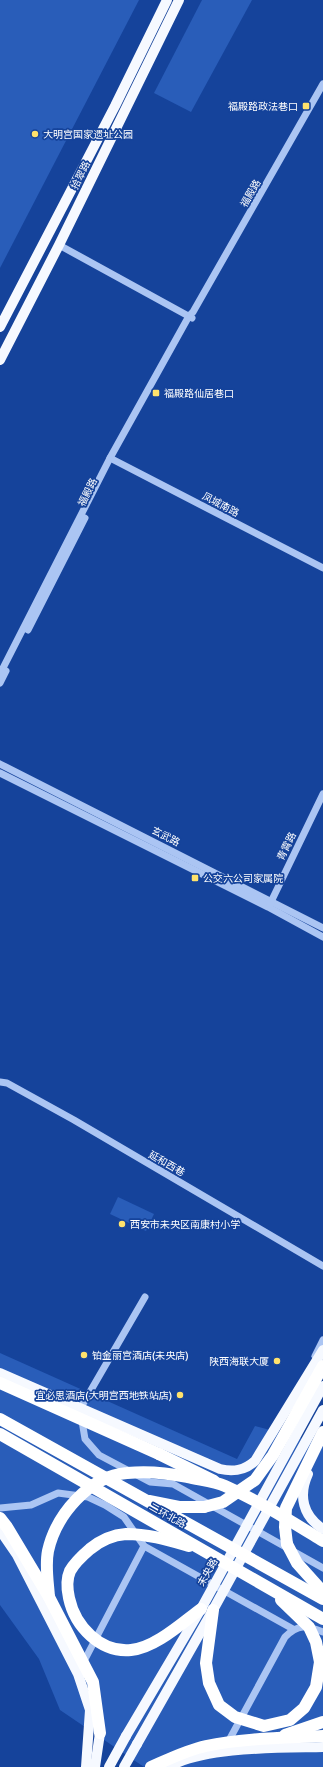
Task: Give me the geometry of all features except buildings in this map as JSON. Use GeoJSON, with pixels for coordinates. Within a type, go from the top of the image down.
{"type":"FeatureCollection","features":[{"type":"Feature","properties":{"kind":"highway"},"geometry":{"type":"LineString","coordinates":[[143,1499],[179,1507],[204,1507],[223,1502],[255,1480],[273,1455],[323,1366]]}},
{"type":"Feature","properties":{"kind":"highway"},"geometry":{"type":"LineString","coordinates":[[0,1383],[184,1466],[224,1486],[323,1541]]}},
{"type":"Feature","properties":{"kind":"highway","name":"二环北路"},"geometry":{"type":"LineString","coordinates":[[0,1420],[323,1599]]}},
{"type":"Feature","properties":{"kind":"highway"},"geometry":{"type":"LineString","coordinates":[[323,1432],[286,1508],[285,1527],[288,1544],[297,1563],[323,1592]]}},
{"type":"Feature","properties":{"kind":"highway","name":"二环北路"},"geometry":{"type":"LineString","coordinates":[[0,1434],[206,1550],[323,1619]]}},
{"type":"Feature","properties":{"kind":"highway"},"geometry":{"type":"LineString","coordinates":[[49,1597],[47,1571],[48,1552],[54,1533],[69,1507],[93,1484],[126,1473],[141,1473],[172,1474],[224,1486]]}},
{"type":"Feature","properties":{"kind":"highway"},"geometry":{"type":"LineString","coordinates":[[0,1518],[7,1527],[49,1597],[93,1682],[100,1733]]}},
{"type":"Feature","properties":{"kind":"highway"},"geometry":{"type":"LineString","coordinates":[[298,1526],[323,1549]]}},
{"type":"Feature","properties":{"kind":"highway"},"geometry":{"type":"LineString","coordinates":[[206,1550],[146,1534],[124,1534],[101,1540],[80,1557],[70,1572],[67,1587],[72,1611],[82,1627],[90,1636],[108,1647],[131,1650],[161,1640],[207,1609]]}},
{"type":"Feature","properties":{"kind":"highway"},"geometry":{"type":"LineString","coordinates":[[207,1609],[206,1663],[209,1683],[219,1705],[235,1717],[264,1726],[290,1720],[304,1708],[316,1686],[320,1662],[316,1642],[309,1627],[265,1586]]}},
{"type":"Feature","properties":{"kind":"highway"},"geometry":{"type":"LineString","coordinates":[[272,1739],[304,1730],[323,1722]]}},
{"type":"Feature","properties":{"kind":"highway"},"geometry":{"type":"LineString","coordinates":[[152,1767],[189,1751],[207,1746],[272,1739],[323,1736]]}},
{"type":"Feature","properties":{"kind":"main road","name":"拾翠路"},"geometry":{"type":"LineString","coordinates":[[0,327],[115,106],[167,0]]}},
{"type":"Feature","properties":{"kind":"main road","name":"拾翠路"},"geometry":{"type":"LineString","coordinates":[[0,360],[59,245],[179,0]]}},
{"type":"Feature","properties":{"kind":"main road"},"geometry":{"type":"LineString","coordinates":[[0,1373],[220,1469],[236,1470],[246,1468],[255,1461],[323,1350]]}},
{"type":"Feature","properties":{"kind":"main road","name":"未央路"},"geometry":{"type":"LineString","coordinates":[[124,1767],[323,1386]]}},
{"type":"Feature","properties":{"kind":"main road","name":"未央路"},"geometry":{"type":"LineString","coordinates":[[109,1767],[126,1736],[207,1609],[323,1410]]}},
{"type":"Feature","properties":{"kind":"main road"},"geometry":{"type":"LineString","coordinates":[[323,1445],[307,1475],[302,1492],[302,1501],[311,1520],[323,1529]]}},
{"type":"Feature","properties":{"kind":"main road"},"geometry":{"type":"LineString","coordinates":[[0,1530],[17,1555],[78,1674],[90,1710],[86,1767]]}},
{"type":"Feature","properties":{"kind":"main road"},"geometry":{"type":"LineString","coordinates":[[95,1767],[100,1733]]}},
{"type":"Feature","properties":{"kind":"main road"},"geometry":{"type":"LineString","coordinates":[[169,1767],[196,1757],[223,1752],[323,1747]]}},
{"type":"Feature","properties":{"kind":"street","name":"福殿路"},"geometry":{"type":"LineString","coordinates":[[0,674],[112,458],[323,84]]}},
{"type":"Feature","properties":{"kind":"street"},"geometry":{"type":"LineString","coordinates":[[59,245],[192,315]]}},
{"type":"Feature","properties":{"kind":"street","name":"福殿路"},"geometry":{"type":"LineString","coordinates":[[0,684],[112,458]]}},
{"type":"Feature","properties":{"kind":"street","name":"凤城南路"},"geometry":{"type":"LineString","coordinates":[[112,458],[323,568]]}},
{"type":"Feature","properties":{"kind":"street","name":"玄武路"},"geometry":{"type":"LineString","coordinates":[[0,764],[270,904],[323,937]]}},
{"type":"Feature","properties":{"kind":"street","name":"玄武路"},"geometry":{"type":"LineString","coordinates":[[0,773],[270,904],[323,928]]}},
{"type":"Feature","properties":{"kind":"street","name":"青霄路"},"geometry":{"type":"LineString","coordinates":[[270,904],[323,794]]}},
{"type":"Feature","properties":{"kind":"street","name":"延和西巷"},"geometry":{"type":"LineString","coordinates":[[0,1082],[7,1083],[74,1120],[323,1266]]}},
{"type":"Feature","properties":{"kind":"street"},"geometry":{"type":"LineString","coordinates":[[145,1298],[80,1409],[85,1439],[99,1455],[150,1482],[173,1484],[323,1568]]}},
{"type":"Feature","properties":{"kind":"street"},"geometry":{"type":"LineString","coordinates":[[309,1373],[314,1356],[323,1340]]}},
{"type":"Feature","properties":{"kind":"street"},"geometry":{"type":"LineString","coordinates":[[0,1508],[31,1506],[58,1493],[88,1497],[105,1505],[124,1517],[144,1546],[293,1629]]}},
{"type":"Feature","properties":{"kind":"street"},"geometry":{"type":"LineString","coordinates":[[78,1674],[144,1546]]}},
{"type":"Feature","properties":{"kind":"street"},"geometry":{"type":"LineString","coordinates":[[223,1752],[285,1637],[293,1629],[306,1627],[323,1632]]}},
{"type":"Feature","properties":{"kind":"shaded area","name":"大明宫国家遗址公园"},"geometry":{"type":"Polygon","coordinates":[[[0,0],[139,0],[0,268],[0,0]]]}},
{"type":"Feature","properties":{"kind":"shaded area"},"geometry":{"type":"Polygon","coordinates":[[[202,0],[252,0],[191,112],[154,93],[202,0]]]}},
{"type":"Feature","properties":{"kind":"shaded area"},"geometry":{"type":"Polygon","coordinates":[[[118,1197],[154,1214],[146,1231],[110,1214],[118,1197]]]}},
{"type":"Feature","properties":{"kind":"shaded area"},"geometry":{"type":"Polygon","coordinates":[[[0,1353],[237,1459],[255,1426],[323,1444],[323,1767],[144,1767],[60,1710],[39,1659],[0,1605],[0,1353]]]}},
{"type":"Feature","properties":{"kind":"place","name":"福殿路政法巷口"},"geometry":{"type":"Point","coordinates":[306,106]}},
{"type":"Feature","properties":{"kind":"place","name":"大明宫国家遗址公园"},"geometry":{"type":"Point","coordinates":[35,134]}},
{"type":"Feature","properties":{"kind":"place","name":"福殿路仙居巷口"},"geometry":{"type":"Point","coordinates":[156,393]}},
{"type":"Feature","properties":{"kind":"place","name":"公交六公司家属院"},"geometry":{"type":"Point","coordinates":[195,878]}},
{"type":"Feature","properties":{"kind":"place","name":"西安市未央区南康村小学"},"geometry":{"type":"Point","coordinates":[122,1224]}},
{"type":"Feature","properties":{"kind":"place","name":"铂金丽宫酒店(未央店)"},"geometry":{"type":"Point","coordinates":[84,1355]}},
{"type":"Feature","properties":{"kind":"place","name":"陕西海联大厦"},"geometry":{"type":"Point","coordinates":[277,1361]}},
{"type":"Feature","properties":{"kind":"place","name":"宜必思酒店(大明宫西地铁站店)"},"geometry":{"type":"Point","coordinates":[180,1395]}}]}
